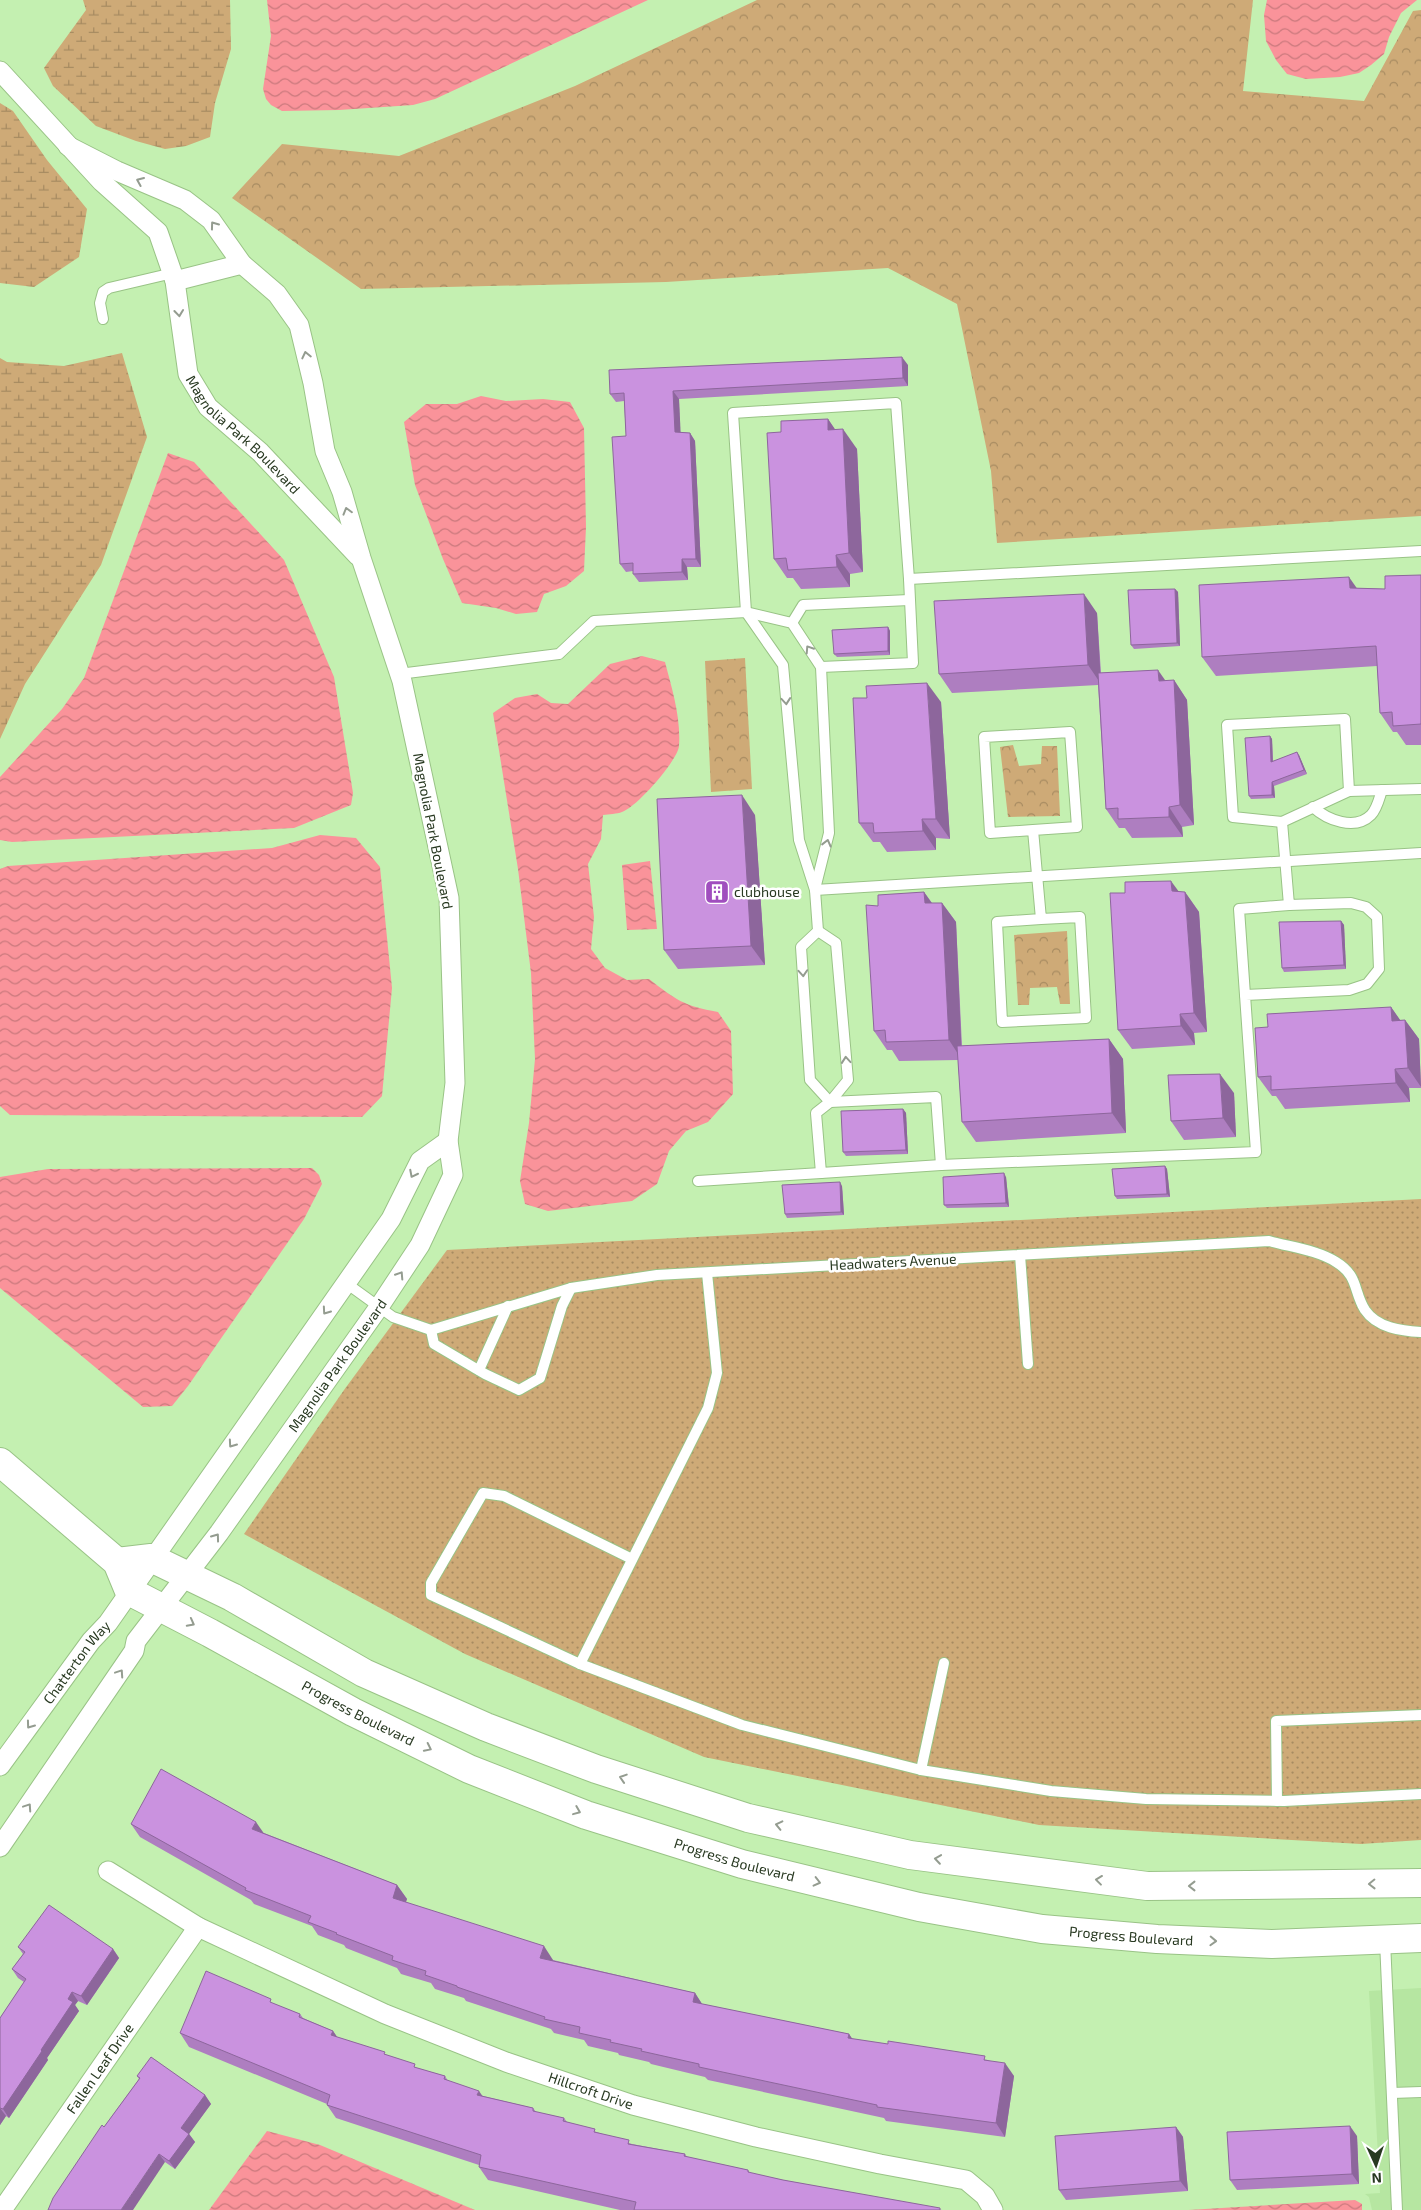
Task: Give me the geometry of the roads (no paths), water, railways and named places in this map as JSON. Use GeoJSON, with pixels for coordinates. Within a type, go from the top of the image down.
{"type":"FeatureCollection","features":[{"type":"Feature","properties":{"kind":"main road"},"geometry":{"type":"LineString","coordinates":[[0,1462],[117,1562],[129,1591]]}},
{"type":"Feature","properties":{"kind":"main road"},"geometry":{"type":"LineString","coordinates":[[117,1562],[151,1558],[232,1597],[364,1673],[486,1727],[596,1769],[748,1818],[910,1855],[1147,1886],[1421,1883]]}},
{"type":"Feature","properties":{"kind":"main road","name":"Progress Boulevard"},"geometry":{"type":"LineString","coordinates":[[129,1591],[353,1712],[469,1768],[586,1815],[742,1864],[919,1907],[1042,1929],[1157,1939],[1272,1944],[1421,1938]]}},
{"type":"Feature","properties":{"kind":"street","name":"Magnolia Park Boulevard"},"geometry":{"type":"LineString","coordinates":[[0,71],[102,182],[158,232],[174,277],[188,374],[208,407],[260,452],[361,558]]}},
{"type":"Feature","properties":{"kind":"street","name":"Magnolia Park Boulevard"},"geometry":{"type":"LineString","coordinates":[[0,1847],[134,1651],[136,1641],[187,1576],[379,1307],[420,1245],[453,1175],[448,1141],[455,1082],[449,898],[399,674],[361,558],[342,492],[325,451],[313,383],[299,325],[277,294],[242,264],[211,220],[185,200],[117,171],[68,146]]}},
{"type":"Feature","properties":{"kind":"street"},"geometry":{"type":"LineString","coordinates":[[174,277],[242,264]]}},
{"type":"Feature","properties":{"kind":"street"},"geometry":{"type":"LineString","coordinates":[[151,1558],[391,1219],[420,1161],[448,1141]]}},
{"type":"Feature","properties":{"kind":"street","name":"Chatterton Way"},"geometry":{"type":"LineString","coordinates":[[0,1766],[91,1641],[108,1623],[151,1558]]}},
{"type":"Feature","properties":{"kind":"street","name":"Hillcroft Drive"},"geometry":{"type":"LineString","coordinates":[[108,1871],[198,1927],[385,2014],[506,2062],[633,2105],[756,2137],[880,2164],[966,2180],[985,2196],[993,2210]]}},
{"type":"Feature","properties":{"kind":"street","name":"Fallen Leaf Drive"},"geometry":{"type":"LineString","coordinates":[[2,2210],[198,1927]]}},
{"type":"Feature","properties":{"kind":"lane"},"geometry":{"type":"LineString","coordinates":[[103,319],[100,303],[103,292],[109,288],[174,277]]}},
{"type":"Feature","properties":{"kind":"lane"},"geometry":{"type":"LineString","coordinates":[[818,931],[815,890],[799,840],[783,665],[746,612],[733,413],[896,403],[913,663],[821,667]]}},
{"type":"Feature","properties":{"kind":"lane"},"geometry":{"type":"LineString","coordinates":[[908,578],[1421,551]]}},
{"type":"Feature","properties":{"kind":"lane"},"geometry":{"type":"LineString","coordinates":[[792,623],[803,605],[909,600]]}},
{"type":"Feature","properties":{"kind":"lane"},"geometry":{"type":"LineString","coordinates":[[399,674],[559,654],[594,621],[746,612],[792,623],[821,667],[829,833],[815,890]]}},
{"type":"Feature","properties":{"kind":"lane"},"geometry":{"type":"LineString","coordinates":[[1349,791],[1344,719],[1228,725],[1233,817],[1282,822],[1349,791],[1421,789]]}},
{"type":"Feature","properties":{"kind":"lane"},"geometry":{"type":"LineString","coordinates":[[1070,732],[1076,827],[1033,830],[990,833],[984,737],[1070,732]]}},
{"type":"Feature","properties":{"kind":"lane"},"geometry":{"type":"LineString","coordinates":[[1314,807],[1322,815],[1338,821],[1357,822],[1371,815],[1375,810],[1382,790]]}},
{"type":"Feature","properties":{"kind":"lane"},"geometry":{"type":"LineString","coordinates":[[1282,822],[1288,905]]}},
{"type":"Feature","properties":{"kind":"lane"},"geometry":{"type":"LineString","coordinates":[[1033,830],[1041,919]]}},
{"type":"Feature","properties":{"kind":"lane"},"geometry":{"type":"LineString","coordinates":[[815,890],[1421,853]]}},
{"type":"Feature","properties":{"kind":"lane"},"geometry":{"type":"LineString","coordinates":[[698,1181],[941,1165],[1256,1152],[1244,995],[1239,909],[1351,903],[1366,907],[1377,917],[1379,969],[1367,984],[1349,990],[1244,995]]}},
{"type":"Feature","properties":{"kind":"lane"},"geometry":{"type":"LineString","coordinates":[[1080,917],[1086,1018],[1002,1022],[997,922],[1041,919],[1080,917]]}},
{"type":"Feature","properties":{"kind":"lane"},"geometry":{"type":"LineString","coordinates":[[818,931],[836,943],[848,1080],[830,1102],[816,1113],[821,1173]]}},
{"type":"Feature","properties":{"kind":"lane"},"geometry":{"type":"LineString","coordinates":[[818,931],[801,947],[810,1080],[830,1102]]}},
{"type":"Feature","properties":{"kind":"lane"},"geometry":{"type":"LineString","coordinates":[[830,1102],[936,1097],[941,1165]]}},
{"type":"Feature","properties":{"kind":"lane","name":"Headwaters Avenue"},"geometry":{"type":"LineString","coordinates":[[431,1330],[571,1288],[657,1275],[1269,1241],[1315,1253],[1336,1262],[1353,1276],[1365,1310],[1378,1323],[1400,1330],[1421,1332]]}},
{"type":"Feature","properties":{"kind":"lane"},"geometry":{"type":"LineString","coordinates":[[1020,1255],[1028,1364]]}},
{"type":"Feature","properties":{"kind":"lane"},"geometry":{"type":"LineString","coordinates":[[580,1664],[708,1408],[717,1373],[707,1273]]}},
{"type":"Feature","properties":{"kind":"lane"},"geometry":{"type":"LineString","coordinates":[[346,1283],[393,1317],[431,1330],[434,1344],[479,1370],[520,1390],[540,1378],[562,1306],[571,1288]]}},
{"type":"Feature","properties":{"kind":"lane"},"geometry":{"type":"LineString","coordinates":[[479,1370],[508,1306]]}},
{"type":"Feature","properties":{"kind":"lane"},"geometry":{"type":"LineString","coordinates":[[632,1559],[504,1496],[483,1493],[430,1583],[431,1595],[580,1664],[742,1725],[921,1770],[1051,1791],[1146,1798],[1277,1801],[1421,1794]]}},
{"type":"Feature","properties":{"kind":"lane"},"geometry":{"type":"LineString","coordinates":[[921,1770],[944,1663]]}},
{"type":"Feature","properties":{"kind":"lane"},"geometry":{"type":"LineString","coordinates":[[1277,1801],[1276,1721],[1421,1715]]}},
{"type":"Feature","properties":{"kind":"lane"},"geometry":{"type":"LineString","coordinates":[[1385,1940],[1397,2210]]}},
{"type":"Feature","properties":{"kind":"lane"},"geometry":{"type":"LineString","coordinates":[[1392,2093],[1421,2092]]}},
{"type":"Feature","properties":{"kind":"water"},"geometry":{"type":"Polygon","coordinates":[[[267,0],[648,0],[435,99],[413,105],[339,110],[282,111],[271,105],[266,99],[263,89],[271,36],[267,0]]]}},
{"type":"Feature","properties":{"kind":"water"},"geometry":{"type":"Polygon","coordinates":[[[1267,0],[1417,0],[1401,13],[1389,37],[1384,54],[1371,65],[1359,73],[1340,77],[1306,79],[1287,74],[1276,60],[1266,41],[1264,15],[1267,0]]]}},
{"type":"Feature","properties":{"kind":"water"},"geometry":{"type":"Polygon","coordinates":[[[481,396],[506,401],[543,399],[570,402],[584,428],[586,527],[584,571],[566,586],[544,594],[537,612],[516,614],[496,608],[462,603],[415,485],[404,422],[426,404],[457,404],[481,396]]]}},
{"type":"Feature","properties":{"kind":"water"},"geometry":{"type":"Polygon","coordinates":[[[168,453],[194,462],[284,560],[334,677],[353,793],[351,805],[294,828],[12,842],[0,840],[0,777],[62,709],[84,678],[168,453]]]}},
{"type":"Feature","properties":{"kind":"water"},"geometry":{"type":"Polygon","coordinates":[[[642,656],[665,662],[677,714],[679,746],[672,762],[637,802],[622,812],[603,815],[601,839],[588,864],[594,917],[591,949],[605,968],[627,980],[649,979],[681,1001],[718,1012],[731,1031],[733,1094],[708,1122],[686,1131],[669,1151],[657,1184],[632,1201],[548,1211],[525,1204],[520,1181],[529,1123],[535,1059],[531,973],[518,869],[493,713],[515,698],[537,694],[551,703],[568,704],[610,664],[642,656]]]}},
{"type":"Feature","properties":{"kind":"water"},"geometry":{"type":"Polygon","coordinates":[[[320,835],[356,838],[380,867],[392,988],[382,1096],[362,1117],[10,1115],[0,1106],[0,869],[8,866],[272,848],[320,835]]]}},
{"type":"Feature","properties":{"kind":"water"},"geometry":{"type":"Polygon","coordinates":[[[650,861],[657,929],[627,930],[622,865],[650,861]]]}},
{"type":"Feature","properties":{"kind":"water"},"geometry":{"type":"Polygon","coordinates":[[[312,1168],[319,1175],[322,1184],[304,1219],[188,1386],[172,1406],[143,1407],[0,1288],[0,1177],[48,1169],[312,1168]]]}},
{"type":"Feature","properties":{"kind":"water"},"geometry":{"type":"Polygon","coordinates":[[[267,2131],[320,2145],[475,2210],[209,2210],[267,2131]]]}},
{"type":"Feature","properties":{"kind":"water"},"geometry":{"type":"Polygon","coordinates":[[[1355,2200],[1362,2204],[1362,2210],[1188,2210],[1355,2200]]]}},
{"type":"Feature","properties":{"kind":"place","name":"clubhouse"},"geometry":{"type":"Point","coordinates":[717,892]}}]}
